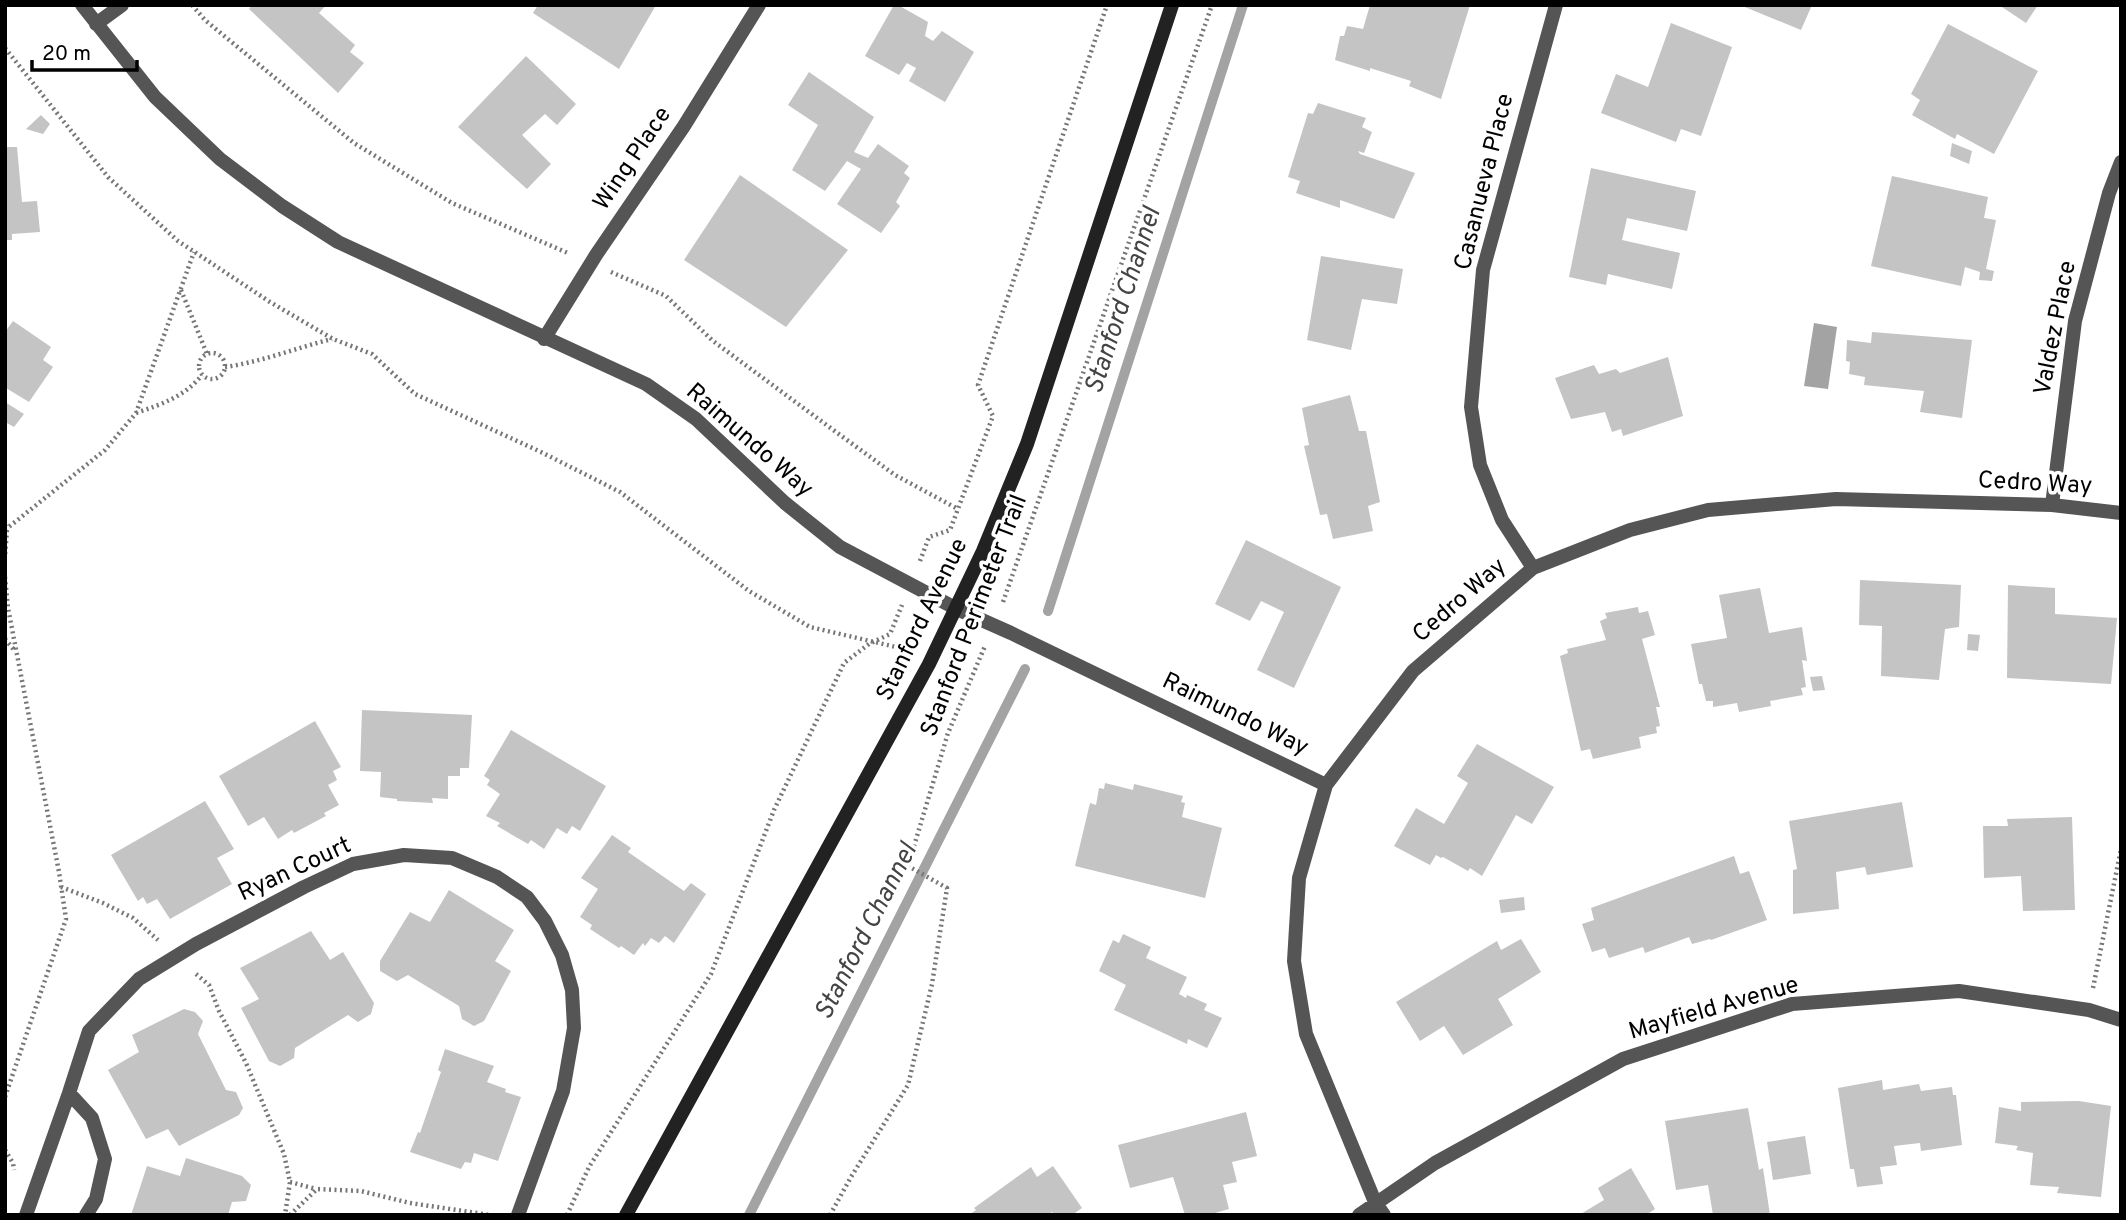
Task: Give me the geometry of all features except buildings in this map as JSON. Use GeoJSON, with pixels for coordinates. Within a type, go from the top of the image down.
{"type":"FeatureCollection","features":[{"type":"Feature","properties":{"kind":"street","name":"Raimundo Way"},"geometry":{"type":"LineString","coordinates":[[82,5],[155,97],[220,159],[282,206],[338,242],[646,384],[696,419],[785,502],[840,547],[957,609],[1326,785]]}},
{"type":"Feature","properties":{"kind":"street"},"geometry":{"type":"LineString","coordinates":[[96,24],[122,5]]}},
{"type":"Feature","properties":{"kind":"street","name":"Wing Place"},"geometry":{"type":"LineString","coordinates":[[544,339],[596,255],[684,126],[759,5]]}},
{"type":"Feature","properties":{"kind":"street","name":"Stanford Avenue"},"geometry":{"type":"LineString","coordinates":[[626,1215],[933,656],[984,551],[1027,444],[1172,5]]}},
{"type":"Feature","properties":{"kind":"street","name":"Casanueva Place"},"geometry":{"type":"LineString","coordinates":[[1534,568],[1502,520],[1480,466],[1471,407],[1483,270],[1556,5]]}},
{"type":"Feature","properties":{"kind":"street","name":"Valdez Place"},"geometry":{"type":"LineString","coordinates":[[2052,505],[2075,321],[2109,193],[2121,162]]}},
{"type":"Feature","properties":{"kind":"street","name":"Cedro Way"},"geometry":{"type":"LineString","coordinates":[[1379,1209],[1306,1034],[1294,961],[1299,878],[1326,785],[1413,671],[1534,568],[1630,530],[1708,510],[1836,499],[2052,505],[2121,513]]}},
{"type":"Feature","properties":{"kind":"street","name":"Ryan Court"},"geometry":{"type":"LineString","coordinates":[[26,1215],[89,1031],[139,979],[304,887],[353,864],[404,855],[452,858],[498,877],[527,897],[545,921],[562,955],[572,990],[574,1028],[564,1091],[518,1215]]}},
{"type":"Feature","properties":{"kind":"street","name":"Mayfield Avenue"},"geometry":{"type":"LineString","coordinates":[[1359,1215],[1379,1209],[1435,1163],[1623,1059],[1792,1004],[1959,991],[2089,1010],[2121,1020]]}},
{"type":"Feature","properties":{"kind":"street"},"geometry":{"type":"LineString","coordinates":[[69,1093],[92,1118],[105,1159],[96,1199],[86,1215]]}},
{"type":"Feature","properties":{"kind":"path"},"geometry":{"type":"LineString","coordinates":[[567,1215],[589,1167],[711,974],[774,810],[844,663],[890,634],[929,537],[950,530],[993,416],[978,385],[1107,5]]}},
{"type":"Feature","properties":{"kind":"path","name":"Stanford Perimeter Trail"},"geometry":{"type":"LineString","coordinates":[[830,1215],[908,1085],[932,984],[947,888],[908,866],[948,733],[995,625],[1212,5]]}},
{"type":"Feature","properties":{"kind":"path"},"geometry":{"type":"LineString","coordinates":[[5,48],[108,177],[178,242],[333,339],[372,354],[415,394],[620,492],[749,591],[810,627],[933,656]]}},
{"type":"Feature","properties":{"kind":"path"},"geometry":{"type":"LineString","coordinates":[[5,557],[6,528],[105,450],[135,413],[194,252]]}},
{"type":"Feature","properties":{"kind":"path"},"geometry":{"type":"LineString","coordinates":[[180,289],[207,354]]}},
{"type":"Feature","properties":{"kind":"path"},"geometry":{"type":"LineString","coordinates":[[225,367],[252,363],[333,339]]}},
{"type":"Feature","properties":{"kind":"path"},"geometry":{"type":"LineString","coordinates":[[211,352],[219,355],[225,363],[221,375],[214,379],[202,375],[199,363],[211,352]]}},
{"type":"Feature","properties":{"kind":"path"},"geometry":{"type":"LineString","coordinates":[[135,413],[171,401],[191,388],[202,375]]}},
{"type":"Feature","properties":{"kind":"path"},"geometry":{"type":"LineString","coordinates":[[5,578],[8,608],[66,919],[5,1097]]}},
{"type":"Feature","properties":{"kind":"path"},"geometry":{"type":"LineString","coordinates":[[5,639],[16,652]]}},
{"type":"Feature","properties":{"kind":"path"},"geometry":{"type":"LineString","coordinates":[[2089,1010],[2121,849]]}},
{"type":"Feature","properties":{"kind":"path"},"geometry":{"type":"LineString","coordinates":[[61,887],[133,918],[209,985],[219,1011],[246,1063],[284,1154],[290,1182],[288,1215]]}},
{"type":"Feature","properties":{"kind":"path"},"geometry":{"type":"LineString","coordinates":[[290,1182],[317,1189],[361,1191],[410,1203],[490,1215]]}},
{"type":"Feature","properties":{"kind":"path"},"geometry":{"type":"LineString","coordinates":[[288,1215],[317,1189]]}},
{"type":"Feature","properties":{"kind":"shaded area"},"geometry":{"type":"Polygon","coordinates":[[[1814,323],[1837,327],[1828,389],[1804,386],[1814,323]]]}},
{"type":"Feature","properties":{"kind":"waterway","name":"Stanford Channel"},"geometry":{"type":"LineString","coordinates":[[1048,611],[1243,5]]}},
{"type":"Feature","properties":{"kind":"waterway","name":"Stanford Channel"},"geometry":{"type":"LineString","coordinates":[[749,1215],[1025,669]]}}]}
